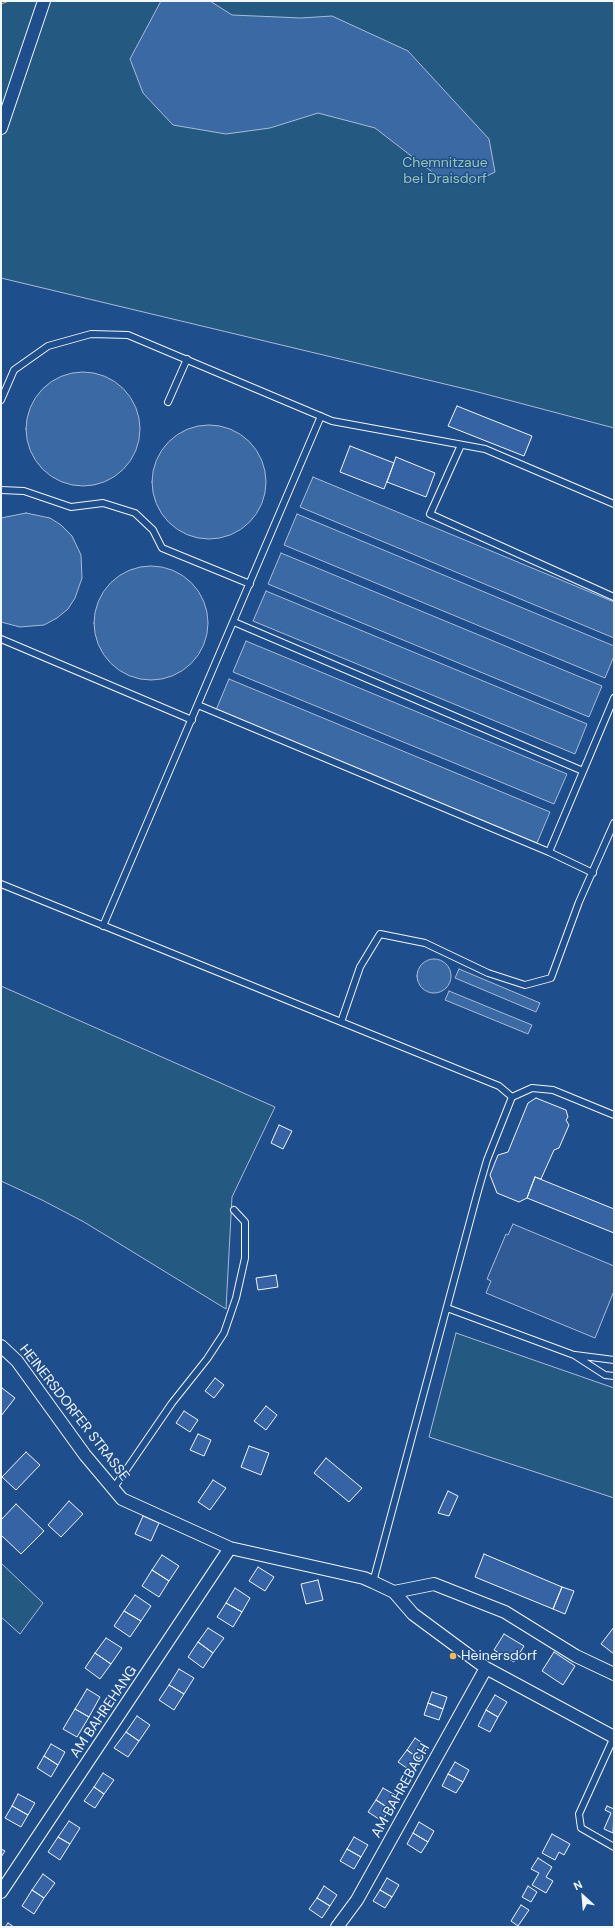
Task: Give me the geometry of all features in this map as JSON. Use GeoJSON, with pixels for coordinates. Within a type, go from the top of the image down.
{"type":"FeatureCollection","features":[{"type":"Feature","properties":{"kind":"street"},"geometry":{"type":"LineString","coordinates":[[1,128],[44,1]]}},
{"type":"Feature","properties":{"kind":"street","name":"HEINERSDORFER STRASSE"},"geometry":{"type":"LineString","coordinates":[[1,1346],[17,1360],[85,1455],[122,1499],[230,1548],[364,1578],[394,1592],[413,1614],[486,1668],[614,1737]]}},
{"type":"Feature","properties":{"kind":"street","name":"AM BAHREHANG"},"geometry":{"type":"LineString","coordinates":[[1,1892],[230,1548]]}},
{"type":"Feature","properties":{"kind":"street"},"geometry":{"type":"LineString","coordinates":[[394,1592],[434,1584],[505,1612],[576,1656],[614,1674]]}},
{"type":"Feature","properties":{"kind":"street","name":"AM BAHREBACH"},"geometry":{"type":"LineString","coordinates":[[338,1927],[357,1900],[486,1668]]}},
{"type":"Feature","properties":{"kind":"lane"},"geometry":{"type":"LineString","coordinates":[[1,400],[14,370],[48,346],[91,334],[128,335],[332,420],[485,449],[614,504]]}},
{"type":"Feature","properties":{"kind":"lane"},"geometry":{"type":"LineString","coordinates":[[168,402],[187,359]]}},
{"type":"Feature","properties":{"kind":"lane"},"geometry":{"type":"LineString","coordinates":[[103,926],[321,416]]}},
{"type":"Feature","properties":{"kind":"lane"},"geometry":{"type":"LineString","coordinates":[[461,444],[430,514],[614,597]]}},
{"type":"Feature","properties":{"kind":"lane"},"geometry":{"type":"LineString","coordinates":[[1,490],[24,491],[71,507],[103,503],[135,513],[153,530],[162,548],[250,584]]}},
{"type":"Feature","properties":{"kind":"lane"},"geometry":{"type":"LineString","coordinates":[[234,622],[583,770]]}},
{"type":"Feature","properties":{"kind":"lane"},"geometry":{"type":"LineString","coordinates":[[1,639],[192,720]]}},
{"type":"Feature","properties":{"kind":"lane"},"geometry":{"type":"LineString","coordinates":[[549,852],[614,698]]}},
{"type":"Feature","properties":{"kind":"lane"},"geometry":{"type":"LineString","coordinates":[[198,705],[549,852],[593,873]]}},
{"type":"Feature","properties":{"kind":"lane"},"geometry":{"type":"LineString","coordinates":[[341,1022],[360,967],[380,934],[425,943],[488,973],[525,985],[550,978],[578,902],[593,873],[614,823]]}},
{"type":"Feature","properties":{"kind":"lane"},"geometry":{"type":"LineString","coordinates":[[1,884],[499,1086],[512,1098]]}},
{"type":"Feature","properties":{"kind":"lane"},"geometry":{"type":"LineString","coordinates":[[373,1582],[487,1160],[512,1098],[532,1088],[553,1090],[614,1115]]}},
{"type":"Feature","properties":{"kind":"lane"},"geometry":{"type":"LineString","coordinates":[[114,1490],[172,1403],[207,1359],[224,1333],[236,1298],[245,1258],[245,1222],[234,1210]]}},
{"type":"Feature","properties":{"kind":"lane"},"geometry":{"type":"LineString","coordinates":[[447,1308],[574,1355],[605,1375],[614,1376]]}},
{"type":"Feature","properties":{"kind":"lane"},"geometry":{"type":"LineString","coordinates":[[574,1355],[614,1360]]}},
{"type":"Feature","properties":{"kind":"lane","name":"HEINERSDORFER STRASSE"},"geometry":{"type":"LineString","coordinates":[[614,1737],[579,1814],[581,1828],[614,1847]]}},
{"type":"Feature","properties":{"kind":"green space","name":"Chemnitzaue bei Draisdorf"},"geometry":{"type":"Polygon","coordinates":[[[1,1],[614,1],[614,428],[474,391],[1,278],[1,1]]]}},
{"type":"Feature","properties":{"kind":"green space"},"geometry":{"type":"Polygon","coordinates":[[[1,986],[275,1107],[232,1197],[226,1309],[84,1222],[1,1181],[1,986]]]}},
{"type":"Feature","properties":{"kind":"green space"},"geometry":{"type":"Polygon","coordinates":[[[456,1333],[614,1388],[614,1498],[429,1437],[456,1333]]]}},
{"type":"Feature","properties":{"kind":"green space"},"geometry":{"type":"Polygon","coordinates":[[[1,1563],[43,1603],[20,1634],[1,1617],[1,1563]]]}},
{"type":"Feature","properties":{"kind":"shaded area"},"geometry":{"type":"Polygon","coordinates":[[[161,1],[210,1],[232,15],[301,18],[332,16],[408,51],[489,139],[495,172],[471,184],[436,175],[375,128],[318,113],[270,128],[226,134],[173,125],[143,93],[130,59],[161,1]]]}},
{"type":"Feature","properties":{"kind":"shaded area"},"geometry":{"type":"Polygon","coordinates":[[[83,372],[105,376],[124,388],[136,407],[140,429],[136,451],[124,470],[105,482],[83,486],[61,482],[42,470],[30,451],[26,429],[30,407],[42,388],[61,376],[83,372]]]}},
{"type":"Feature","properties":{"kind":"shaded area"},"geometry":{"type":"Polygon","coordinates":[[[209,425],[231,429],[250,441],[262,460],[266,482],[262,504],[250,523],[231,535],[209,539],[187,535],[168,523],[156,504],[152,482],[156,460],[168,441],[187,429],[209,425]]]}},
{"type":"Feature","properties":{"kind":"shaded area"},"geometry":{"type":"Polygon","coordinates":[[[313,477],[614,602],[614,638],[300,507],[313,477]]]}},
{"type":"Feature","properties":{"kind":"shaded area"},"geometry":{"type":"Polygon","coordinates":[[[26,513],[50,518],[61,525],[72,536],[81,555],[82,578],[75,598],[68,609],[57,618],[44,625],[20,627],[1,622],[1,518],[26,513]]]}},
{"type":"Feature","properties":{"kind":"shaded area"},"geometry":{"type":"Polygon","coordinates":[[[297,514],[614,646],[614,656],[605,678],[284,545],[297,514]]]}},
{"type":"Feature","properties":{"kind":"shaded area"},"geometry":{"type":"Polygon","coordinates":[[[281,553],[602,686],[589,717],[268,584],[281,553]]]}},
{"type":"Feature","properties":{"kind":"shaded area"},"geometry":{"type":"Polygon","coordinates":[[[151,566],[173,570],[192,582],[204,601],[208,623],[204,645],[192,664],[173,676],[151,680],[129,676],[110,664],[98,645],[94,623],[98,601],[110,582],[129,570],[151,566]]]}},
{"type":"Feature","properties":{"kind":"shaded area"},"geometry":{"type":"Polygon","coordinates":[[[266,591],[587,724],[575,754],[253,621],[266,591]]]}},
{"type":"Feature","properties":{"kind":"shaded area"},"geometry":{"type":"Polygon","coordinates":[[[246,641],[567,774],[554,804],[233,672],[246,641]]]}},
{"type":"Feature","properties":{"kind":"shaded area"},"geometry":{"type":"Polygon","coordinates":[[[229,679],[550,812],[537,843],[216,710],[229,679]]]}},
{"type":"Feature","properties":{"kind":"shaded area"},"geometry":{"type":"Polygon","coordinates":[[[434,959],[446,964],[451,976],[446,988],[434,993],[422,988],[417,976],[422,964],[434,959]]]}},
{"type":"Feature","properties":{"kind":"shaded area"},"geometry":{"type":"Polygon","coordinates":[[[459,969],[540,1003],[536,1012],[455,978],[459,969]]]}},
{"type":"Feature","properties":{"kind":"shaded area"},"geometry":{"type":"Polygon","coordinates":[[[449,991],[532,1025],[528,1034],[445,1000],[449,991]]]}},
{"type":"Feature","properties":{"kind":"shaded area"},"geometry":{"type":"Polygon","coordinates":[[[513,1224],[614,1266],[614,1291],[595,1338],[486,1293],[491,1281],[487,1279],[506,1234],[508,1235],[513,1224]]]}},
{"type":"Feature","properties":{"kind":"building"},"geometry":{"type":"Polygon","coordinates":[[[457,406],[532,436],[524,456],[448,426],[457,406]]]}},
{"type":"Feature","properties":{"kind":"building"},"geometry":{"type":"Polygon","coordinates":[[[350,446],[394,463],[384,489],[340,472],[350,446]]]}},
{"type":"Feature","properties":{"kind":"building"},"geometry":{"type":"Polygon","coordinates":[[[396,457],[435,473],[426,497],[387,482],[396,457]]]}},
{"type":"Feature","properties":{"kind":"building"},"geometry":{"type":"Polygon","coordinates":[[[536,1098],[566,1110],[568,1117],[566,1120],[569,1125],[559,1148],[554,1150],[541,1179],[535,1177],[527,1198],[519,1202],[497,1193],[490,1175],[498,1155],[508,1152],[528,1103],[536,1098]]]}},
{"type":"Feature","properties":{"kind":"building"},"geometry":{"type":"Polygon","coordinates":[[[279,1125],[292,1131],[283,1149],[271,1143],[279,1125]]]}},
{"type":"Feature","properties":{"kind":"building"},"geometry":{"type":"Polygon","coordinates":[[[535,1177],[614,1209],[614,1233],[527,1198],[535,1177]]]}},
{"type":"Feature","properties":{"kind":"building"},"geometry":{"type":"Polygon","coordinates":[[[276,1275],[278,1287],[258,1290],[256,1278],[276,1275]]]}},
{"type":"Feature","properties":{"kind":"building"},"geometry":{"type":"Polygon","coordinates":[[[215,1378],[224,1385],[214,1398],[205,1391],[215,1378]]]}},
{"type":"Feature","properties":{"kind":"building"},"geometry":{"type":"Polygon","coordinates":[[[2,1388],[15,1398],[1,1416],[1,1389],[2,1388]]]}},
{"type":"Feature","properties":{"kind":"building"},"geometry":{"type":"Polygon","coordinates":[[[266,1406],[277,1415],[266,1430],[254,1421],[266,1406]]]}},
{"type":"Feature","properties":{"kind":"building"},"geometry":{"type":"Polygon","coordinates":[[[184,1411],[198,1420],[190,1432],[176,1423],[184,1411]]]}},
{"type":"Feature","properties":{"kind":"building"},"geometry":{"type":"Polygon","coordinates":[[[198,1434],[211,1440],[204,1456],[190,1450],[198,1434]]]}},
{"type":"Feature","properties":{"kind":"building"},"geometry":{"type":"Polygon","coordinates":[[[249,1446],[269,1453],[261,1475],[241,1467],[249,1446]]]}},
{"type":"Feature","properties":{"kind":"building"},"geometry":{"type":"Polygon","coordinates":[[[26,1452],[40,1465],[16,1490],[2,1477],[26,1452]]]}},
{"type":"Feature","properties":{"kind":"building"},"geometry":{"type":"Polygon","coordinates":[[[326,1458],[362,1488],[349,1502],[314,1473],[326,1458]]]}},
{"type":"Feature","properties":{"kind":"building"},"geometry":{"type":"Polygon","coordinates":[[[213,1480],[226,1488],[210,1510],[198,1502],[213,1480]]]}},
{"type":"Feature","properties":{"kind":"building"},"geometry":{"type":"Polygon","coordinates":[[[448,1491],[458,1496],[449,1516],[438,1513],[448,1491]]]}},
{"type":"Feature","properties":{"kind":"building"},"geometry":{"type":"Polygon","coordinates":[[[69,1501],[83,1514],[61,1537],[48,1525],[69,1501]]]}},
{"type":"Feature","properties":{"kind":"building"},"geometry":{"type":"Polygon","coordinates":[[[16,1504],[44,1531],[21,1554],[1,1535],[1,1520],[16,1504]]]}},
{"type":"Feature","properties":{"kind":"building"},"geometry":{"type":"Polygon","coordinates":[[[143,1516],[159,1523],[151,1541],[135,1534],[143,1516]]]}},
{"type":"Feature","properties":{"kind":"building"},"geometry":{"type":"Polygon","coordinates":[[[484,1554],[562,1587],[553,1609],[475,1577],[484,1554]]]}},
{"type":"Feature","properties":{"kind":"building"},"geometry":{"type":"Polygon","coordinates":[[[162,1555],[179,1566],[169,1581],[152,1570],[162,1555]]]}},
{"type":"Feature","properties":{"kind":"building"},"geometry":{"type":"Polygon","coordinates":[[[258,1567],[274,1577],[265,1591],[249,1581],[258,1567]]]}},
{"type":"Feature","properties":{"kind":"building"},"geometry":{"type":"Polygon","coordinates":[[[152,1570],[169,1581],[159,1597],[142,1586],[152,1570]]]}},
{"type":"Feature","properties":{"kind":"building"},"geometry":{"type":"Polygon","coordinates":[[[318,1580],[323,1600],[306,1604],[301,1584],[318,1580]]]}},
{"type":"Feature","properties":{"kind":"building"},"geometry":{"type":"Polygon","coordinates":[[[562,1587],[574,1591],[565,1614],[553,1609],[562,1587]]]}},
{"type":"Feature","properties":{"kind":"building"},"geometry":{"type":"Polygon","coordinates":[[[235,1588],[250,1598],[242,1612],[226,1603],[235,1588]]]}},
{"type":"Feature","properties":{"kind":"building"},"geometry":{"type":"Polygon","coordinates":[[[135,1595],[151,1606],[141,1621],[124,1611],[135,1595]]]}},
{"type":"Feature","properties":{"kind":"building"},"geometry":{"type":"Polygon","coordinates":[[[226,1603],[242,1612],[233,1627],[217,1617],[226,1603]]]}},
{"type":"Feature","properties":{"kind":"building"},"geometry":{"type":"Polygon","coordinates":[[[124,1611],[141,1621],[130,1637],[114,1626],[124,1611]]]}},
{"type":"Feature","properties":{"kind":"building"},"geometry":{"type":"Polygon","coordinates":[[[614,1627],[614,1654],[601,1644],[614,1627]]]}},
{"type":"Feature","properties":{"kind":"building"},"geometry":{"type":"Polygon","coordinates":[[[208,1628],[224,1638],[213,1653],[198,1642],[208,1628]]]}},
{"type":"Feature","properties":{"kind":"building"},"geometry":{"type":"Polygon","coordinates":[[[504,1634],[524,1646],[514,1662],[494,1650],[504,1634]]]}},
{"type":"Feature","properties":{"kind":"building"},"geometry":{"type":"Polygon","coordinates":[[[106,1638],[122,1648],[111,1664],[95,1653],[106,1638]]]}},
{"type":"Feature","properties":{"kind":"building"},"geometry":{"type":"Polygon","coordinates":[[[198,1642],[213,1653],[203,1668],[188,1657],[198,1642]]]}},
{"type":"Feature","properties":{"kind":"building"},"geometry":{"type":"Polygon","coordinates":[[[554,1652],[575,1666],[563,1685],[542,1671],[554,1652]]]}},
{"type":"Feature","properties":{"kind":"building"},"geometry":{"type":"Polygon","coordinates":[[[95,1653],[111,1664],[100,1679],[85,1668],[95,1653]]]}},
{"type":"Feature","properties":{"kind":"building"},"geometry":{"type":"Polygon","coordinates":[[[179,1669],[194,1678],[184,1694],[169,1685],[179,1669]]]}},
{"type":"Feature","properties":{"kind":"building"},"geometry":{"type":"Polygon","coordinates":[[[169,1685],[184,1694],[174,1710],[159,1700],[169,1685]]]}},
{"type":"Feature","properties":{"kind":"building"},"geometry":{"type":"Polygon","coordinates":[[[87,1689],[100,1697],[89,1717],[75,1709],[87,1689]]]}},
{"type":"Feature","properties":{"kind":"building"},"geometry":{"type":"Polygon","coordinates":[[[432,1692],[447,1697],[443,1709],[428,1703],[432,1692]]]}},
{"type":"Feature","properties":{"kind":"building"},"geometry":{"type":"Polygon","coordinates":[[[495,1695],[507,1702],[498,1717],[486,1710],[495,1695]]]}},
{"type":"Feature","properties":{"kind":"building"},"geometry":{"type":"Polygon","coordinates":[[[428,1703],[443,1709],[439,1720],[424,1715],[428,1703]]]}},
{"type":"Feature","properties":{"kind":"building"},"geometry":{"type":"Polygon","coordinates":[[[75,1709],[89,1717],[77,1737],[63,1729],[75,1709]]]}},
{"type":"Feature","properties":{"kind":"building"},"geometry":{"type":"Polygon","coordinates":[[[486,1710],[498,1717],[490,1732],[478,1726],[486,1710]]]}},
{"type":"Feature","properties":{"kind":"building"},"geometry":{"type":"Polygon","coordinates":[[[137,1716],[150,1725],[139,1741],[126,1732],[137,1716]]]}},
{"type":"Feature","properties":{"kind":"building"},"geometry":{"type":"Polygon","coordinates":[[[126,1732],[139,1741],[128,1757],[114,1748],[126,1732]]]}},
{"type":"Feature","properties":{"kind":"building"},"geometry":{"type":"Polygon","coordinates":[[[415,1738],[428,1747],[419,1759],[407,1750],[415,1738]]]}},
{"type":"Feature","properties":{"kind":"building"},"geometry":{"type":"Polygon","coordinates":[[[51,1744],[65,1752],[58,1765],[44,1756],[51,1744]]]}},
{"type":"Feature","properties":{"kind":"building"},"geometry":{"type":"Polygon","coordinates":[[[407,1750],[419,1759],[411,1771],[398,1762],[407,1750]]]}},
{"type":"Feature","properties":{"kind":"building"},"geometry":{"type":"Polygon","coordinates":[[[44,1756],[58,1765],[51,1777],[37,1768],[44,1756]]]}},
{"type":"Feature","properties":{"kind":"building"},"geometry":{"type":"Polygon","coordinates":[[[455,1762],[469,1770],[463,1782],[448,1774],[455,1762]]]}},
{"type":"Feature","properties":{"kind":"building"},"geometry":{"type":"Polygon","coordinates":[[[103,1773],[114,1780],[104,1794],[94,1787],[103,1773]]]}},
{"type":"Feature","properties":{"kind":"building"},"geometry":{"type":"Polygon","coordinates":[[[448,1774],[463,1782],[456,1793],[442,1786],[448,1774]]]}},
{"type":"Feature","properties":{"kind":"building"},"geometry":{"type":"Polygon","coordinates":[[[94,1787],[104,1794],[95,1808],[84,1801],[94,1787]]]}},
{"type":"Feature","properties":{"kind":"building"},"geometry":{"type":"Polygon","coordinates":[[[383,1788],[397,1796],[390,1809],[376,1800],[383,1788]]]}},
{"type":"Feature","properties":{"kind":"building"},"geometry":{"type":"Polygon","coordinates":[[[18,1794],[35,1803],[28,1815],[12,1806],[18,1794]]]}},
{"type":"Feature","properties":{"kind":"building"},"geometry":{"type":"Polygon","coordinates":[[[376,1800],[390,1809],[382,1821],[368,1812],[376,1800]]]}},
{"type":"Feature","properties":{"kind":"building"},"geometry":{"type":"Polygon","coordinates":[[[12,1806],[28,1815],[21,1827],[5,1818],[12,1806]]]}},
{"type":"Feature","properties":{"kind":"building"},"geometry":{"type":"Polygon","coordinates":[[[607,1806],[614,1809],[613,1833],[604,1829],[611,1813],[605,1810],[607,1806]]]}},
{"type":"Feature","properties":{"kind":"building"},"geometry":{"type":"Polygon","coordinates":[[[69,1821],[80,1828],[70,1844],[58,1837],[69,1821]]]}},
{"type":"Feature","properties":{"kind":"building"},"geometry":{"type":"Polygon","coordinates":[[[419,1822],[434,1831],[428,1842],[413,1833],[419,1822]]]}},
{"type":"Feature","properties":{"kind":"building"},"geometry":{"type":"Polygon","coordinates":[[[413,1833],[428,1842],[421,1853],[407,1844],[413,1833]]]}},
{"type":"Feature","properties":{"kind":"building"},"geometry":{"type":"Polygon","coordinates":[[[552,1834],[570,1844],[564,1855],[559,1852],[555,1860],[542,1853],[552,1834]]]}},
{"type":"Feature","properties":{"kind":"building"},"geometry":{"type":"Polygon","coordinates":[[[58,1837],[70,1844],[60,1860],[48,1852],[58,1837]]]}},
{"type":"Feature","properties":{"kind":"building"},"geometry":{"type":"Polygon","coordinates":[[[354,1837],[368,1845],[361,1857],[347,1849],[354,1837]]]}},
{"type":"Feature","properties":{"kind":"building"},"geometry":{"type":"Polygon","coordinates":[[[1,1849],[5,1851],[1,1857],[1,1849]]]}},
{"type":"Feature","properties":{"kind":"building"},"geometry":{"type":"Polygon","coordinates":[[[347,1849],[361,1857],[354,1869],[340,1861],[347,1849]]]}},
{"type":"Feature","properties":{"kind":"building"},"geometry":{"type":"Polygon","coordinates":[[[538,1858],[552,1867],[546,1877],[553,1881],[546,1893],[532,1885],[539,1873],[531,1869],[538,1858]]]}},
{"type":"Feature","properties":{"kind":"building"},"geometry":{"type":"Polygon","coordinates":[[[43,1874],[55,1883],[44,1898],[32,1890],[43,1874]]]}},
{"type":"Feature","properties":{"kind":"building"},"geometry":{"type":"Polygon","coordinates":[[[387,1878],[399,1885],[392,1897],[380,1890],[387,1878]]]}},
{"type":"Feature","properties":{"kind":"building"},"geometry":{"type":"Polygon","coordinates":[[[324,1886],[337,1895],[330,1906],[317,1898],[324,1886]]]}},
{"type":"Feature","properties":{"kind":"building"},"geometry":{"type":"Polygon","coordinates":[[[528,1886],[537,1892],[531,1902],[522,1897],[528,1886]]]}},
{"type":"Feature","properties":{"kind":"building"},"geometry":{"type":"Polygon","coordinates":[[[32,1890],[44,1898],[34,1914],[22,1906],[32,1890]]]}},
{"type":"Feature","properties":{"kind":"building"},"geometry":{"type":"Polygon","coordinates":[[[380,1890],[392,1897],[385,1908],[373,1901],[380,1890]]]}},
{"type":"Feature","properties":{"kind":"building"},"geometry":{"type":"Polygon","coordinates":[[[317,1898],[330,1906],[322,1918],[309,1909],[317,1898]]]}},
{"type":"Feature","properties":{"kind":"building"},"geometry":{"type":"Polygon","coordinates":[[[521,1905],[529,1910],[518,1926],[511,1921],[521,1905]]]}},
{"type":"Feature","properties":{"kind":"building"},"geometry":{"type":"Polygon","coordinates":[[[8,1923],[14,1927],[5,1927],[8,1923]]]}},
{"type":"Feature","properties":{"kind":"power"},"geometry":{"type":"LineString","coordinates":[[1,4],[9,1]]}},
{"type":"Feature","properties":{"kind":"place","name":"Heinersdorf"},"geometry":{"type":"Point","coordinates":[453,1656]}}]}
